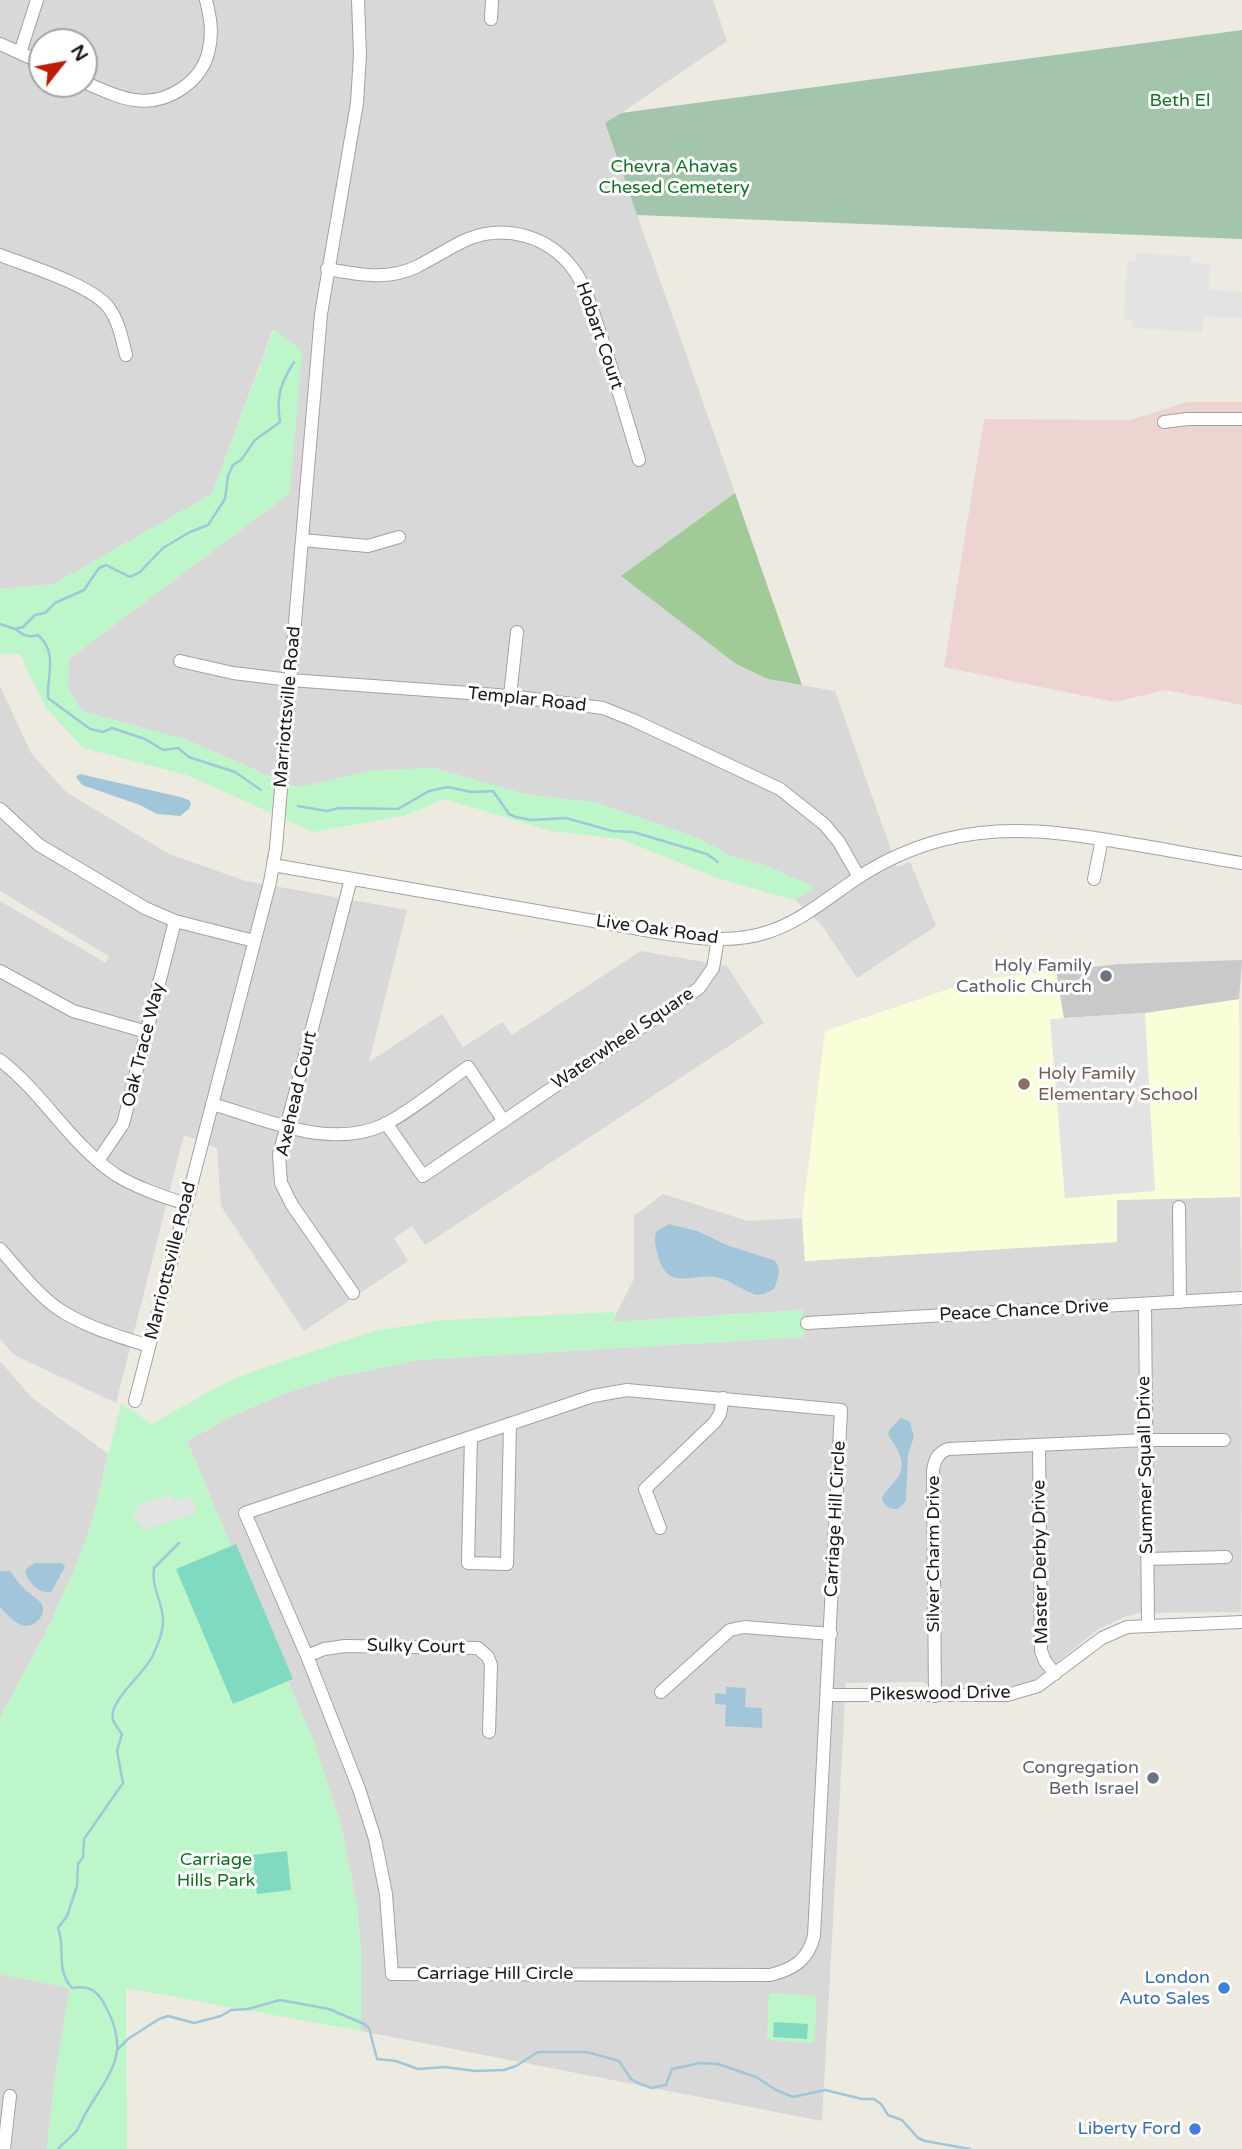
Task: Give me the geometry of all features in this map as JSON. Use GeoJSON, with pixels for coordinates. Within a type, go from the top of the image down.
{"type":"FeatureCollection","features":[{"type":"Feature","properties":{"kind":"street"},"geometry":{"type":"LineString","coordinates":[[20,53],[37,0]]}},
{"type":"Feature","properties":{"kind":"street"},"geometry":{"type":"LineString","coordinates":[[98,88],[136,101],[173,95],[191,82],[202,67],[209,50],[211,22],[206,0]]}},
{"type":"Feature","properties":{"kind":"street","name":"Marriottsville Road"},"geometry":{"type":"LineString","coordinates":[[135,1401],[273,865],[321,313],[357,103],[360,55],[358,0]]}},
{"type":"Feature","properties":{"kind":"street"},"geometry":{"type":"LineString","coordinates":[[491,19],[492,0]]}},
{"type":"Feature","properties":{"kind":"street"},"geometry":{"type":"LineString","coordinates":[[0,44],[28,57]]}},
{"type":"Feature","properties":{"kind":"street","name":"Hobart Court"},"geometry":{"type":"LineString","coordinates":[[327,269],[365,276],[400,273],[469,239],[498,232],[522,234],[544,244],[571,266],[586,293],[639,460]]}},
{"type":"Feature","properties":{"kind":"street"},"geometry":{"type":"LineString","coordinates":[[0,255],[96,295],[109,308],[118,325],[126,355]]}},
{"type":"Feature","properties":{"kind":"street"},"geometry":{"type":"LineString","coordinates":[[1164,422],[1187,419],[1242,419]]}},
{"type":"Feature","properties":{"kind":"street"},"geometry":{"type":"LineString","coordinates":[[302,540],[368,546],[399,537]]}},
{"type":"Feature","properties":{"kind":"street"},"geometry":{"type":"LineString","coordinates":[[510,696],[517,632]]}},
{"type":"Feature","properties":{"kind":"street","name":"Templar Road"},"geometry":{"type":"LineString","coordinates":[[180,661],[233,673],[290,680],[510,696],[603,708],[780,789],[825,825],[839,842],[859,877]]}},
{"type":"Feature","properties":{"kind":"street"},"geometry":{"type":"LineString","coordinates":[[0,809],[39,845],[145,908],[175,922],[254,941]]}},
{"type":"Feature","properties":{"kind":"street","name":"Live Oak Road"},"geometry":{"type":"LineString","coordinates":[[273,865],[668,934],[718,939],[753,936],[779,928],[859,877],[903,853],[978,832],[1043,831],[1242,863]]}},
{"type":"Feature","properties":{"kind":"street"},"geometry":{"type":"LineString","coordinates":[[1094,879],[1102,839]]}},
{"type":"Feature","properties":{"kind":"street","name":"Axehead Court"},"geometry":{"type":"LineString","coordinates":[[351,878],[279,1154],[281,1183],[292,1205],[353,1293]]}},
{"type":"Feature","properties":{"kind":"street","name":"Oak Trace Way"},"geometry":{"type":"LineString","coordinates":[[98,1161],[123,1124],[175,922]]}},
{"type":"Feature","properties":{"kind":"street","name":"Waterwheel Square"},"geometry":{"type":"LineString","coordinates":[[386,1124],[422,1177],[699,988],[713,968],[718,939]]}},
{"type":"Feature","properties":{"kind":"street"},"geometry":{"type":"LineString","coordinates":[[0,971],[73,1011],[147,1032]]}},
{"type":"Feature","properties":{"kind":"street"},"geometry":{"type":"LineString","coordinates":[[0,1060],[32,1088],[75,1139],[98,1161],[142,1188],[186,1204]]}},
{"type":"Feature","properties":{"kind":"street"},"geometry":{"type":"LineString","coordinates":[[212,1104],[323,1134],[352,1135],[386,1124],[468,1067],[503,1120]]}},
{"type":"Feature","properties":{"kind":"street"},"geometry":{"type":"LineString","coordinates":[[1179,1207],[1180,1302]]}},
{"type":"Feature","properties":{"kind":"street"},"geometry":{"type":"LineString","coordinates":[[0,1249],[28,1281],[58,1309],[90,1326],[149,1346]]}},
{"type":"Feature","properties":{"kind":"street","name":"Peace Chance Drive"},"geometry":{"type":"LineString","coordinates":[[807,1323],[1242,1298]]}},
{"type":"Feature","properties":{"kind":"street","name":"Summer Squall Drive"},"geometry":{"type":"LineString","coordinates":[[1145,1304],[1148,1625]]}},
{"type":"Feature","properties":{"kind":"street","name":"Carriage Hill Circle"},"geometry":{"type":"LineString","coordinates":[[644,1391],[723,1398],[841,1410],[814,1936],[806,1958],[796,1966],[770,1975],[393,1974],[386,1894],[375,1839],[359,1789],[307,1656],[244,1513],[610,1392],[644,1391]]}},
{"type":"Feature","properties":{"kind":"street"},"geometry":{"type":"LineString","coordinates":[[660,1528],[646,1489],[715,1422],[720,1414],[723,1398]]}},
{"type":"Feature","properties":{"kind":"street"},"geometry":{"type":"LineString","coordinates":[[471,1437],[468,1563],[507,1564],[510,1424]]}},
{"type":"Feature","properties":{"kind":"street","name":"Silver Charm Drive"},"geometry":{"type":"LineString","coordinates":[[935,1696],[934,1461],[942,1452],[948,1449],[1146,1440],[1224,1440]]}},
{"type":"Feature","properties":{"kind":"street","name":"Master Derby Drive"},"geometry":{"type":"LineString","coordinates":[[1039,1445],[1041,1651],[1055,1674]]}},
{"type":"Feature","properties":{"kind":"street"},"geometry":{"type":"LineString","coordinates":[[1147,1559],[1226,1557]]}},
{"type":"Feature","properties":{"kind":"street","name":"Pikeswood Drive"},"geometry":{"type":"LineString","coordinates":[[827,1695],[1007,1695],[1025,1692],[1055,1674],[1102,1637],[1127,1627],[1242,1622]]}},
{"type":"Feature","properties":{"kind":"street"},"geometry":{"type":"LineString","coordinates":[[661,1692],[730,1630],[744,1627],[831,1634]]}},
{"type":"Feature","properties":{"kind":"street","name":"Sulky Court"},"geometry":{"type":"LineString","coordinates":[[307,1656],[324,1649],[345,1646],[478,1648],[488,1657],[491,1665],[489,1732]]}},
{"type":"Feature","properties":{"kind":"street"},"geometry":{"type":"LineString","coordinates":[[4,2149],[10,2096]]}},
{"type":"Feature","properties":{"kind":"shaded area"},"geometry":{"type":"Polygon","coordinates":[[[0,0],[713,0],[727,41],[605,124],[735,493],[622,576],[736,664],[768,679],[835,691],[897,867],[910,862],[936,926],[857,978],[821,924],[795,900],[814,888],[767,866],[731,856],[698,838],[597,803],[524,794],[433,768],[369,771],[297,788],[187,740],[81,711],[68,687],[69,659],[290,493],[273,329],[212,494],[54,584],[0,589],[0,0]]]}},
{"type":"Feature","properties":{"kind":"shaded area"},"geometry":{"type":"Polygon","coordinates":[[[1137,253],[1191,256],[1191,262],[1210,264],[1209,290],[1242,292],[1242,318],[1203,316],[1202,332],[1132,328],[1133,320],[1124,319],[1127,261],[1136,261],[1137,253]]]}},
{"type":"Feature","properties":{"kind":"shaded area"},"geometry":{"type":"Polygon","coordinates":[[[1188,402],[1242,402],[1242,705],[1166,690],[1114,702],[944,667],[984,419],[1130,420],[1188,402]]]}},
{"type":"Feature","properties":{"kind":"shaded area"},"geometry":{"type":"Polygon","coordinates":[[[0,686],[31,753],[66,792],[169,854],[246,881],[407,910],[369,1062],[442,1014],[463,1047],[502,1022],[512,1035],[641,951],[727,966],[764,1023],[425,1245],[412,1226],[394,1238],[408,1261],[304,1331],[221,1206],[217,1148],[184,1135],[116,1403],[14,1355],[0,1339],[0,901],[106,963],[109,956],[0,891],[0,686]]]}},
{"type":"Feature","properties":{"kind":"shaded area"},"geometry":{"type":"Polygon","coordinates":[[[1242,960],[1239,999],[1145,1013],[1064,1018],[1056,971],[1119,964],[1242,960]]]}},
{"type":"Feature","properties":{"kind":"shaded area"},"geometry":{"type":"Polygon","coordinates":[[[1056,971],[1064,1018],[1145,1013],[1239,999],[1240,1197],[1117,1200],[1117,1242],[805,1261],[802,1218],[825,1031],[975,980],[1056,971]]]}},
{"type":"Feature","properties":{"kind":"shaded area"},"geometry":{"type":"Polygon","coordinates":[[[1145,1013],[1155,1191],[1065,1198],[1050,1019],[1145,1013]]]}},
{"type":"Feature","properties":{"kind":"shaded area"},"geometry":{"type":"Polygon","coordinates":[[[663,1194],[748,1221],[802,1218],[805,1261],[1116,1242],[1117,1200],[1240,1197],[1241,1612],[1138,1613],[1124,1617],[1097,1630],[1035,1680],[1006,1688],[947,1689],[922,1682],[846,1683],[822,2121],[361,2031],[361,1950],[357,1906],[342,1829],[315,1745],[187,1441],[234,1415],[286,1393],[336,1377],[418,1360],[804,1337],[802,1310],[612,1322],[634,1279],[634,1216],[663,1194]]]}},
{"type":"Feature","properties":{"kind":"shaded area"},"geometry":{"type":"Polygon","coordinates":[[[0,1361],[31,1397],[108,1454],[82,1551],[50,1624],[0,1718],[0,1361]]]}},
{"type":"Feature","properties":{"kind":"shaded area"},"geometry":{"type":"Polygon","coordinates":[[[171,1495],[173,1501],[192,1496],[197,1513],[143,1530],[140,1522],[136,1523],[133,1513],[138,1512],[136,1505],[171,1495]]]}},
{"type":"Feature","properties":{"kind":"shaded area"},"geometry":{"type":"Polygon","coordinates":[[[0,1974],[70,1988],[54,2084],[47,2149],[0,2149],[0,1974]]]}},
{"type":"Feature","properties":{"kind":"green space"},"geometry":{"type":"Polygon","coordinates":[[[1242,30],[1242,239],[637,215],[605,123],[621,113],[1242,30]]]}},
{"type":"Feature","properties":{"kind":"green space"},"geometry":{"type":"Polygon","coordinates":[[[274,329],[302,351],[290,493],[69,659],[68,687],[81,711],[187,740],[296,788],[369,771],[433,768],[524,794],[597,803],[698,838],[731,856],[767,866],[815,887],[795,900],[723,880],[621,839],[551,831],[444,799],[407,815],[313,832],[187,775],[83,748],[45,707],[20,654],[0,653],[0,589],[54,584],[212,494],[274,329]]]}},
{"type":"Feature","properties":{"kind":"green space"},"geometry":{"type":"Polygon","coordinates":[[[735,493],[802,685],[768,679],[736,664],[621,576],[735,493]]]}},
{"type":"Feature","properties":{"kind":"green space","name":"Carriage Hills Park"},"geometry":{"type":"Polygon","coordinates":[[[803,1310],[804,1337],[418,1360],[336,1377],[286,1393],[234,1415],[187,1441],[315,1745],[342,1829],[357,1906],[361,1950],[361,2031],[126,1988],[127,2149],[47,2149],[54,2084],[70,1988],[0,1974],[0,1718],[50,1624],[82,1551],[94,1514],[121,1403],[152,1424],[219,1386],[256,1370],[374,1331],[444,1320],[616,1312],[612,1322],[803,1310]]]}},
{"type":"Feature","properties":{"kind":"green space"},"geometry":{"type":"Polygon","coordinates":[[[236,1544],[293,1679],[233,1704],[176,1569],[236,1544]]]}},
{"type":"Feature","properties":{"kind":"green space"},"geometry":{"type":"Polygon","coordinates":[[[287,1851],[291,1890],[257,1894],[252,1855],[287,1851]]]}},
{"type":"Feature","properties":{"kind":"green space"},"geometry":{"type":"Polygon","coordinates":[[[769,1993],[817,1996],[814,2043],[767,2040],[769,1993]]]}},
{"type":"Feature","properties":{"kind":"green space"},"geometry":{"type":"Polygon","coordinates":[[[774,2022],[808,2024],[807,2039],[773,2037],[774,2022]]]}},
{"type":"Feature","properties":{"kind":"water"},"geometry":{"type":"Polygon","coordinates":[[[80,774],[180,797],[189,800],[191,804],[180,816],[157,814],[140,805],[82,785],[76,777],[80,774]]]}},
{"type":"Feature","properties":{"kind":"water"},"geometry":{"type":"Polygon","coordinates":[[[669,1224],[697,1231],[729,1246],[774,1260],[779,1270],[774,1289],[757,1295],[716,1277],[675,1278],[669,1275],[659,1259],[655,1239],[656,1232],[669,1224]]]}},
{"type":"Feature","properties":{"kind":"water"},"geometry":{"type":"Polygon","coordinates":[[[901,1418],[910,1422],[914,1437],[908,1454],[906,1501],[895,1509],[886,1505],[882,1498],[902,1468],[900,1456],[888,1434],[901,1418]]]}},
{"type":"Feature","properties":{"kind":"water"},"geometry":{"type":"Polygon","coordinates":[[[35,1563],[62,1563],[65,1567],[51,1592],[39,1589],[27,1576],[25,1572],[28,1567],[35,1563]]]}},
{"type":"Feature","properties":{"kind":"water"},"geometry":{"type":"Polygon","coordinates":[[[0,1571],[10,1571],[41,1603],[43,1612],[35,1623],[21,1625],[0,1607],[0,1571]]]}},
{"type":"Feature","properties":{"kind":"water"},"geometry":{"type":"Polygon","coordinates":[[[726,1687],[746,1688],[745,1707],[762,1708],[762,1728],[725,1726],[726,1705],[715,1704],[715,1693],[726,1694],[726,1687]]]}},
{"type":"Feature","properties":{"kind":"waterway"},"geometry":{"type":"LineString","coordinates":[[0,624],[15,629],[23,627],[35,615],[45,613],[55,603],[84,590],[99,568],[106,565],[130,577],[140,572],[163,548],[208,525],[225,499],[228,476],[233,465],[241,460],[255,440],[280,422],[280,391],[294,362]]}},
{"type":"Feature","properties":{"kind":"waterway"},"geometry":{"type":"LineString","coordinates":[[15,629],[26,635],[38,635],[44,642],[50,656],[48,698],[90,729],[103,732],[112,728],[145,739],[163,750],[178,748],[189,757],[235,772],[261,790]]}},
{"type":"Feature","properties":{"kind":"waterway"},"geometry":{"type":"LineString","coordinates":[[298,806],[327,811],[339,808],[398,809],[429,791],[448,787],[471,792],[493,791],[509,814],[516,817],[531,820],[566,818],[612,831],[633,832],[707,854],[718,862]]}},
{"type":"Feature","properties":{"kind":"waterway"},"geometry":{"type":"LineString","coordinates":[[58,2149],[78,2128],[110,2073],[117,2050],[113,2023],[100,1997],[89,1988],[72,1988],[67,1981],[62,1966],[58,1928],[67,1916],[77,1886],[78,1864],[83,1857],[84,1839],[123,1783],[117,1751],[122,1734],[113,1720],[113,1713],[121,1696],[148,1664],[158,1644],[163,1621],[154,1582],[154,1568],[179,1543]]}},
{"type":"Feature","properties":{"kind":"waterway"},"geometry":{"type":"LineString","coordinates":[[118,2049],[128,2039],[168,2016],[194,2023],[221,2016],[231,2010],[248,2009],[280,2000],[329,2009],[364,2024],[369,2028],[377,2059],[396,2061],[418,2069],[445,2067],[475,2071],[504,2070],[538,2052],[587,2052],[619,2061],[631,2079],[652,2088],[666,2085],[672,2069],[700,2063],[718,2064],[756,2077],[793,2097],[825,2090],[862,2099],[874,2099],[888,2115],[902,2120],[918,2138],[970,2149]]}},
{"type":"Feature","properties":{"kind":"place","name":"Holy Family Catholic Church"},"geometry":{"type":"Point","coordinates":[1106,976]}},
{"type":"Feature","properties":{"kind":"place","name":"Holy Family Elementary School"},"geometry":{"type":"Point","coordinates":[1024,1084]}},
{"type":"Feature","properties":{"kind":"place","name":"Congregation Beth Israel"},"geometry":{"type":"Point","coordinates":[1153,1778]}},
{"type":"Feature","properties":{"kind":"place","name":"London Auto Sales"},"geometry":{"type":"Point","coordinates":[1224,1988]}},
{"type":"Feature","properties":{"kind":"place","name":"Liberty Ford"},"geometry":{"type":"Point","coordinates":[1195,2129]}},
{"type":"Feature","properties":{"kind":"park label","name":"Beth El"},"geometry":{"type":"Point","coordinates":[1180,101]}},
{"type":"Feature","properties":{"kind":"park label","name":"Chevra Ahavas Chesed Cemetery"},"geometry":{"type":"Point","coordinates":[674,177]}}]}
